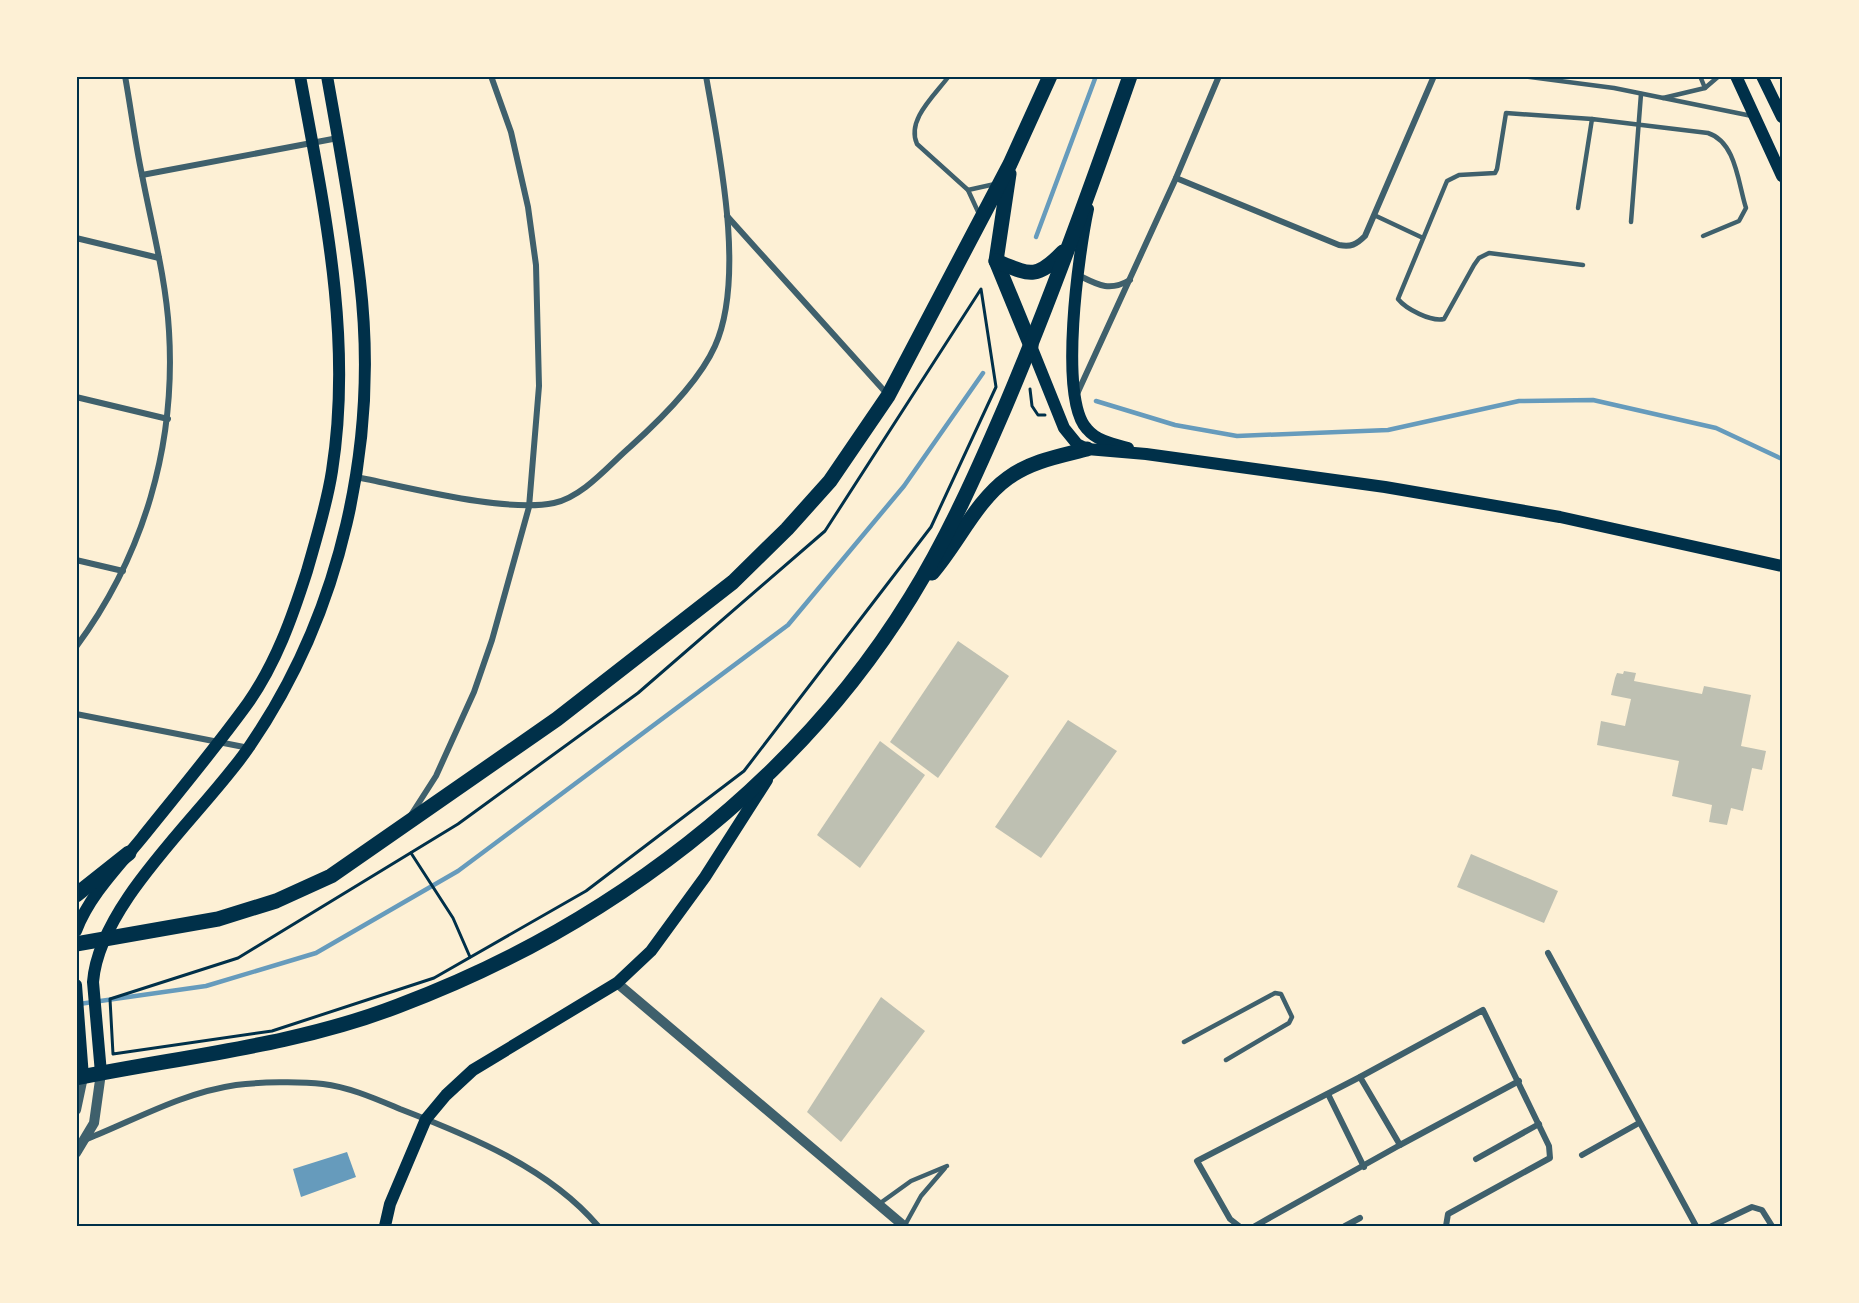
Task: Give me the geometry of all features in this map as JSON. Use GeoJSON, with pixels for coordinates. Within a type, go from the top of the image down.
{"type":"FeatureCollection","features":[{"type":"Feature","properties":{"kind":"main road"},"geometry":{"type":"LineString","coordinates":[[76,931],[102,886],[221,740],[274,660],[292,618],[332,472],[339,327],[336,287],[300,76]]}},
{"type":"Feature","properties":{"kind":"main road"},"geometry":{"type":"LineString","coordinates":[[101,1072],[106,1054],[95,1006],[93,982],[94,968],[103,940],[129,897],[249,748],[290,676],[316,620],[337,566],[356,477],[365,404],[364,330],[360,281],[327,76]]}},
{"type":"Feature","properties":{"kind":"main road"},"geometry":{"type":"LineString","coordinates":[[76,944],[218,919],[276,902],[331,876],[557,719],[734,582],[788,529],[830,481],[888,396],[1010,164],[1050,76]]}},
{"type":"Feature","properties":{"kind":"main road"},"geometry":{"type":"LineString","coordinates":[[911,598],[958,515],[1031,346],[1130,76]]}},
{"type":"Feature","properties":{"kind":"main road"},"geometry":{"type":"LineString","coordinates":[[1736,76],[1782,176]]}},
{"type":"Feature","properties":{"kind":"main road"},"geometry":{"type":"LineString","coordinates":[[1762,76],[1782,117]]}},
{"type":"Feature","properties":{"kind":"main road"},"geometry":{"type":"LineString","coordinates":[[1010,164],[996,261],[1057,412],[1069,436],[1087,449]]}},
{"type":"Feature","properties":{"kind":"main road"},"geometry":{"type":"LineString","coordinates":[[1097,169],[1083,234],[1078,275],[1072,372],[1073,400],[1080,419],[1094,435],[1107,442],[1146,454]]}},
{"type":"Feature","properties":{"kind":"main road"},"geometry":{"type":"LineString","coordinates":[[996,261],[1025,273],[1034,274],[1047,269],[1067,249]]}},
{"type":"Feature","properties":{"kind":"main road"},"geometry":{"type":"LineString","coordinates":[[77,987],[80,1077],[218,1054],[307,1036],[395,1007],[470,977],[579,919],[682,848],[775,767],[846,687],[911,598],[946,557],[978,510],[1007,478],[1042,460],[1087,449],[1146,454],[1385,487],[1560,517],[1782,566]]}},
{"type":"Feature","properties":{"kind":"main road"},"geometry":{"type":"LineString","coordinates":[[385,1227],[390,1204],[426,1119],[446,1095],[473,1070],[617,982],[651,951],[705,877],[775,767]]}},
{"type":"Feature","properties":{"kind":"main road"},"geometry":{"type":"LineString","coordinates":[[76,896],[129,853]]}},
{"type":"Feature","properties":{"kind":"street"},"geometry":{"type":"LineString","coordinates":[[76,647],[100,614],[123,571],[147,514],[164,452],[168,418],[169,329],[159,258],[125,76]]}},
{"type":"Feature","properties":{"kind":"street"},"geometry":{"type":"LineString","coordinates":[[402,828],[436,776],[474,692],[492,640],[529,507],[539,386],[536,265],[528,207],[511,132],[491,76]]}},
{"type":"Feature","properties":{"kind":"street"},"geometry":{"type":"LineString","coordinates":[[1073,400],[1176,178],[1218,76]]}},
{"type":"Feature","properties":{"kind":"street"},"geometry":{"type":"LineString","coordinates":[[1176,178],[1339,245],[1350,246],[1365,236],[1434,76]]}},
{"type":"Feature","properties":{"kind":"street"},"geometry":{"type":"LineString","coordinates":[[356,477],[441,494],[529,507],[557,503],[583,488],[652,427],[695,377],[714,347],[724,320],[728,294],[727,216],[707,77]]}},
{"type":"Feature","properties":{"kind":"street"},"geometry":{"type":"LineString","coordinates":[[142,175],[338,138]]}},
{"type":"Feature","properties":{"kind":"street"},"geometry":{"type":"LineString","coordinates":[[727,216],[888,396]]}},
{"type":"Feature","properties":{"kind":"street"},"geometry":{"type":"LineString","coordinates":[[76,238],[159,258]]}},
{"type":"Feature","properties":{"kind":"street"},"geometry":{"type":"LineString","coordinates":[[1078,275],[1104,288],[1119,286],[1130,279]]}},
{"type":"Feature","properties":{"kind":"street"},"geometry":{"type":"LineString","coordinates":[[76,397],[168,418]]}},
{"type":"Feature","properties":{"kind":"street"},"geometry":{"type":"LineString","coordinates":[[76,560],[123,571]]}},
{"type":"Feature","properties":{"kind":"street"},"geometry":{"type":"LineString","coordinates":[[76,714],[221,740],[249,748]]}},
{"type":"Feature","properties":{"kind":"street"},"geometry":{"type":"LineString","coordinates":[[1548,953],[1696,1227]]}},
{"type":"Feature","properties":{"kind":"street"},"geometry":{"type":"LineString","coordinates":[[617,982],[904,1227]]}},
{"type":"Feature","properties":{"kind":"street"},"geometry":{"type":"LineString","coordinates":[[1239,1227],[1230,1219],[1197,1161],[1328,1094],[1483,1010],[1549,1146],[1550,1158],[1448,1214],[1446,1227]]}},
{"type":"Feature","properties":{"kind":"street"},"geometry":{"type":"LineString","coordinates":[[76,1153],[87,1139],[94,1123],[101,1072]]}},
{"type":"Feature","properties":{"kind":"street"},"geometry":{"type":"LineString","coordinates":[[76,1110],[80,1077]]}},
{"type":"Feature","properties":{"kind":"street"},"geometry":{"type":"LineString","coordinates":[[1360,1077],[1400,1145]]}},
{"type":"Feature","properties":{"kind":"street"},"geometry":{"type":"LineString","coordinates":[[1255,1227],[1519,1081]]}},
{"type":"Feature","properties":{"kind":"street"},"geometry":{"type":"LineString","coordinates":[[87,1139],[156,1107],[199,1093],[238,1085],[322,1084],[368,1096],[493,1149],[544,1179],[588,1214],[598,1227]]}},
{"type":"Feature","properties":{"kind":"street"},"geometry":{"type":"LineString","coordinates":[[1328,1094],[1364,1167]]}},
{"type":"Feature","properties":{"kind":"street"},"geometry":{"type":"LineString","coordinates":[[1582,1155],[1639,1123]]}},
{"type":"Feature","properties":{"kind":"street"},"geometry":{"type":"LineString","coordinates":[[1476,1159],[1539,1124]]}},
{"type":"Feature","properties":{"kind":"street"},"geometry":{"type":"LineString","coordinates":[[1712,1227],[1752,1207],[1762,1210],[1772,1227]]}},
{"type":"Feature","properties":{"kind":"street"},"geometry":{"type":"LineString","coordinates":[[1345,1227],[1360,1218]]}},
{"type":"Feature","properties":{"kind":"lane"},"geometry":{"type":"LineString","coordinates":[[949,76],[914,123],[912,135],[916,144],[968,190],[981,219]]}},
{"type":"Feature","properties":{"kind":"lane"},"geometry":{"type":"LineString","coordinates":[[1522,76],[1641,93],[1661,99],[1744,113],[1756,118]]}},
{"type":"Feature","properties":{"kind":"lane"},"geometry":{"type":"LineString","coordinates":[[1700,76],[1705,88]]}},
{"type":"Feature","properties":{"kind":"lane"},"geometry":{"type":"LineString","coordinates":[[1661,99],[1705,88],[1719,76]]}},
{"type":"Feature","properties":{"kind":"lane"},"geometry":{"type":"LineString","coordinates":[[1631,222],[1641,93]]}},
{"type":"Feature","properties":{"kind":"lane"},"geometry":{"type":"LineString","coordinates":[[1583,265],[1489,253],[1479,258],[1474,265],[1444,319],[1434,319],[1405,306],[1398,299],[1447,181],[1459,175],[1495,172],[1497,169],[1505,115],[1508,111],[1592,119],[1717,136],[1728,147],[1746,208],[1739,221],[1703,236]]}},
{"type":"Feature","properties":{"kind":"lane"},"geometry":{"type":"LineString","coordinates":[[1578,208],[1592,119]]}},
{"type":"Feature","properties":{"kind":"lane"},"geometry":{"type":"LineString","coordinates":[[968,190],[999,183]]}},
{"type":"Feature","properties":{"kind":"lane"},"geometry":{"type":"LineString","coordinates":[[1374,215],[1423,238]]}},
{"type":"Feature","properties":{"kind":"lane"},"geometry":{"type":"LineString","coordinates":[[1184,1042],[1275,993],[1281,994],[1292,1017],[1289,1023],[1226,1060]]}},
{"type":"Feature","properties":{"kind":"lane"},"geometry":{"type":"LineString","coordinates":[[879,1204],[911,1182],[947,1166],[921,1196],[904,1227]]}},
{"type":"Feature","properties":{"kind":"path"},"geometry":{"type":"LineString","coordinates":[[981,289],[996,387],[931,527],[744,771],[586,891],[434,978],[272,1031],[106,1054],[110,999],[238,958],[458,824],[638,693],[825,531],[981,289]]}},
{"type":"Feature","properties":{"kind":"path"},"geometry":{"type":"LineString","coordinates":[[1016,381],[1028,384],[1032,406],[1038,415],[1057,412]]}},
{"type":"Feature","properties":{"kind":"path"},"geometry":{"type":"LineString","coordinates":[[735,786],[752,770]]}},
{"type":"Feature","properties":{"kind":"path"},"geometry":{"type":"LineString","coordinates":[[411,853],[453,918],[470,957]]}},
{"type":"Feature","properties":{"kind":"path"},"geometry":{"type":"LineString","coordinates":[[403,994],[478,959]]}},
{"type":"Feature","properties":{"kind":"path"},"geometry":{"type":"LineString","coordinates":[[106,1054],[127,1056],[197,1047],[293,1030],[336,1016]]}},
{"type":"Feature","properties":{"kind":"water"},"geometry":{"type":"Polygon","coordinates":[[[347,1152],[356,1177],[301,1197],[293,1169],[347,1152]]]}},
{"type":"Feature","properties":{"kind":"building"},"geometry":{"type":"Polygon","coordinates":[[[958,641],[1009,676],[938,778],[890,742],[958,641]]]}},
{"type":"Feature","properties":{"kind":"building"},"geometry":{"type":"Polygon","coordinates":[[[1624,671],[1636,673],[1634,681],[1702,694],[1704,686],[1751,695],[1741,746],[1766,751],[1762,770],[1752,768],[1743,811],[1731,808],[1727,825],[1709,822],[1712,805],[1672,796],[1679,761],[1597,745],[1601,721],[1625,726],[1631,699],[1611,695],[1617,673],[1623,674],[1624,671]]]}},
{"type":"Feature","properties":{"kind":"building"},"geometry":{"type":"Polygon","coordinates":[[[1068,720],[1117,751],[1041,858],[995,827],[1068,720]]]}},
{"type":"Feature","properties":{"kind":"building"},"geometry":{"type":"Polygon","coordinates":[[[880,741],[925,775],[860,868],[817,835],[880,741]]]}},
{"type":"Feature","properties":{"kind":"building"},"geometry":{"type":"Polygon","coordinates":[[[1471,854],[1558,891],[1544,923],[1457,887],[1471,854]]]}},
{"type":"Feature","properties":{"kind":"building"},"geometry":{"type":"Polygon","coordinates":[[[881,997],[925,1031],[841,1142],[807,1112],[881,997]]]}},
{"type":"Feature","properties":{"kind":"waterway"},"geometry":{"type":"LineString","coordinates":[[1036,237],[1096,76]]}},
{"type":"Feature","properties":{"kind":"waterway"},"geometry":{"type":"LineString","coordinates":[[79,1004],[206,986],[316,953],[458,871],[788,625],[904,486],[983,373]]}},
{"type":"Feature","properties":{"kind":"waterway"},"geometry":{"type":"LineString","coordinates":[[1096,401],[1175,425],[1237,436],[1388,430],[1519,401],[1593,400],[1716,428],[1782,459]]}}]}
